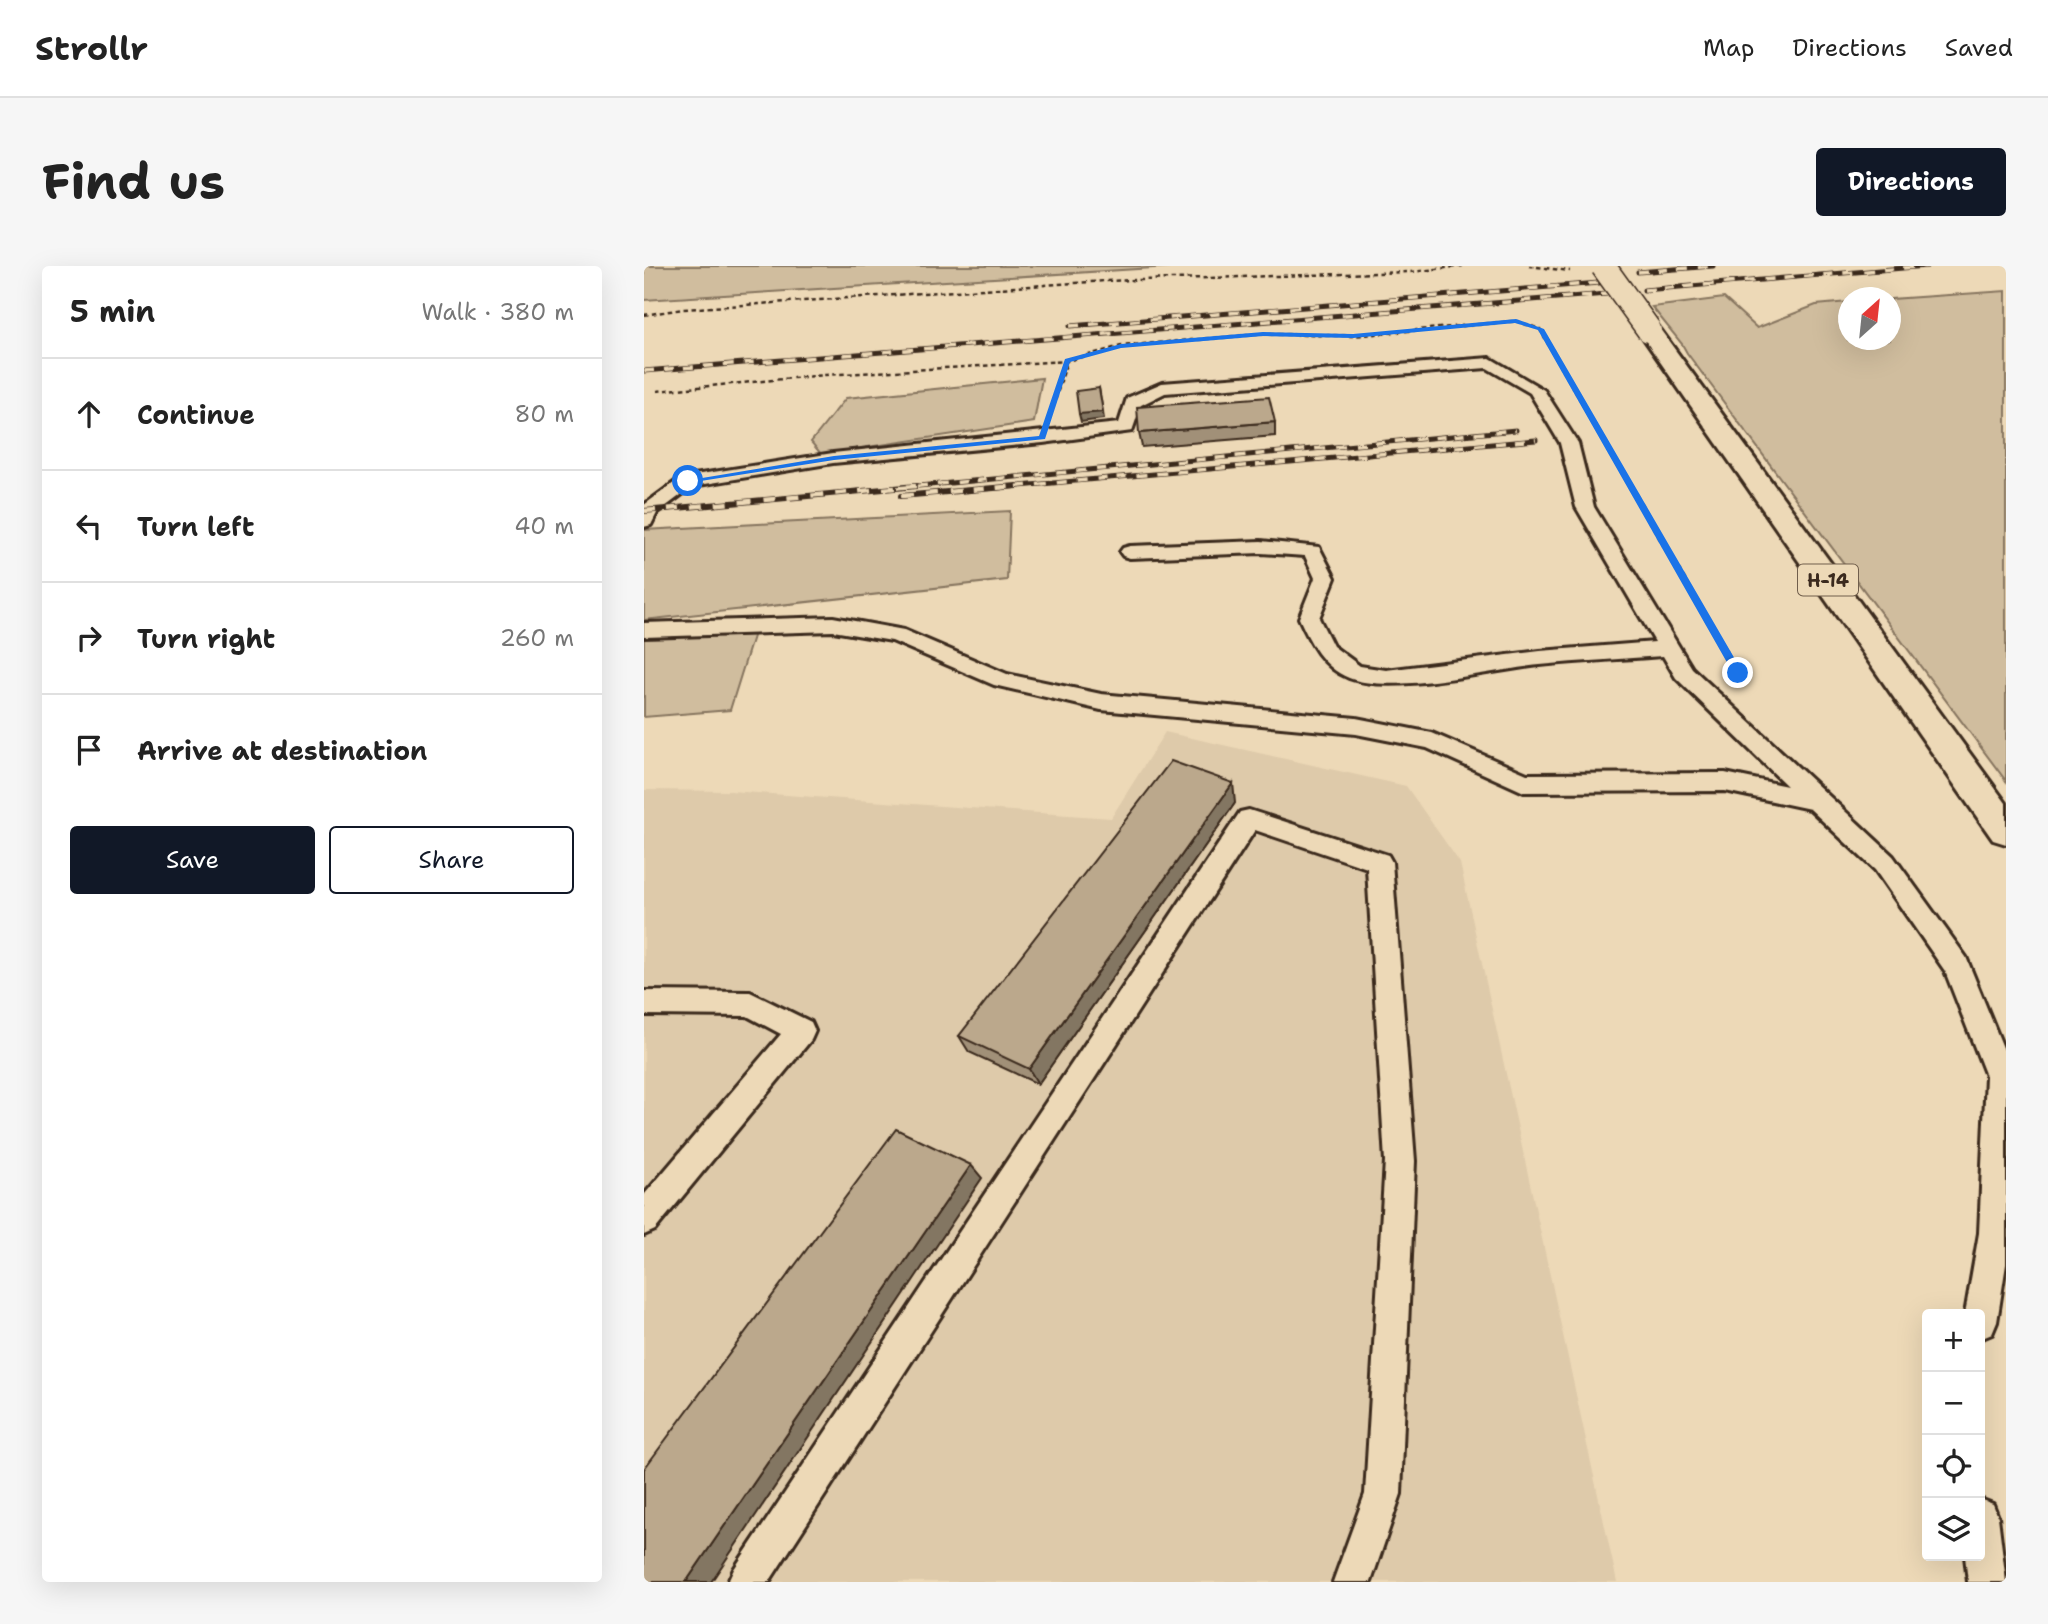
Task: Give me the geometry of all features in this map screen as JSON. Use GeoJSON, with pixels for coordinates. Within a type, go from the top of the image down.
{"type":"FeatureCollection","features":[{"type":"Feature","properties":{"kind":"main road","name":"Н-14"},"geometry":{"type":"LineString","coordinates":[[1603,266],[2006,830]]}},
{"type":"Feature","properties":{"kind":"lane"},"geometry":{"type":"LineString","coordinates":[[644,521],[649,510],[688,481],[834,458],[1043,438],[1126,427],[1133,402],[1162,388],[1489,363],[1536,390],[1569,443],[1585,507],[1684,673],[1884,863],[1956,965],[2000,1076],[1995,1233],[1982,1309]]}},
{"type":"Feature","properties":{"kind":"lane"},"geometry":{"type":"LineString","coordinates":[[1130,552],[1261,547],[1312,551],[1325,578],[1309,618],[1325,650],[1354,672],[1386,678],[1540,658],[1668,648]]}},
{"type":"Feature","properties":{"kind":"lane"},"geometry":{"type":"LineString","coordinates":[[644,630],[833,624],[897,635],[1002,680],[1101,702],[1356,726],[1432,741],[1524,783],[1724,782],[1817,801]]}},
{"type":"Feature","properties":{"kind":"lane"},"geometry":{"type":"LineString","coordinates":[[747,1582],[1249,819],[1378,862],[1400,1161],[1383,1494],[1352,1582]]}},
{"type":"Feature","properties":{"kind":"lane"},"geometry":{"type":"LineString","coordinates":[[644,1003],[750,1004],[801,1031],[644,1219]]}},
{"type":"Feature","properties":{"kind":"lane"},"geometry":{"type":"LineString","coordinates":[[1985,1561],[1987,1582]]}},
{"type":"Feature","properties":{"kind":"path"},"geometry":{"type":"LineString","coordinates":[[644,315],[683,309],[1105,281],[1411,272],[1463,266]]}},
{"type":"Feature","properties":{"kind":"path"},"geometry":{"type":"LineString","coordinates":[[657,391],[825,375],[1067,361],[1134,345],[1263,334],[1353,336],[1516,321],[1540,329],[1580,399]]}},
{"type":"Feature","properties":{"kind":"path"},"geometry":{"type":"LineString","coordinates":[[1043,438],[1067,361]]}},
{"type":"Feature","properties":{"kind":"path"},"geometry":{"type":"LineString","coordinates":[[1601,435],[1738,673],[1751,735]]}},
{"type":"Feature","properties":{"kind":"shaded area"},"geometry":{"type":"Polygon","coordinates":[[[644,266],[1185,266],[644,300],[644,266]]]}},
{"type":"Feature","properties":{"kind":"shaded area"},"geometry":{"type":"Polygon","coordinates":[[[2006,291],[2006,781],[1652,307],[1724,298],[1757,328],[1816,305],[1838,303],[1838,350],[1901,350],[1901,298],[2006,291]]]}},
{"type":"Feature","properties":{"kind":"shaded area"},"geometry":{"type":"Polygon","coordinates":[[[1042,378],[1034,422],[821,454],[811,442],[846,398],[1042,378]]]}},
{"type":"Feature","properties":{"kind":"shaded area"},"geometry":{"type":"Polygon","coordinates":[[[1010,511],[1007,580],[644,620],[644,530],[1010,511]]]}},
{"type":"Feature","properties":{"kind":"shaded area"},"geometry":{"type":"Polygon","coordinates":[[[754,633],[730,710],[644,717],[644,635],[754,633]]]}},
{"type":"Feature","properties":{"kind":"shaded area"},"geometry":{"type":"Polygon","coordinates":[[[1165,732],[1406,786],[1460,863],[1617,1582],[644,1582],[644,790],[730,791],[1111,818],[1165,732]]]}},
{"type":"Feature","properties":{"kind":"building"},"geometry":{"type":"Polygon","coordinates":[[[1099,388],[1103,412],[1079,414],[1076,391],[1099,388]]]}},
{"type":"Feature","properties":{"kind":"building"},"geometry":{"type":"Polygon","coordinates":[[[1269,397],[1275,422],[1139,433],[1137,407],[1269,397]]]}},
{"type":"Feature","properties":{"kind":"building"},"geometry":{"type":"Polygon","coordinates":[[[1171,761],[1233,783],[1029,1069],[959,1036],[1171,761]]]}},
{"type":"Feature","properties":{"kind":"building"},"geometry":{"type":"Polygon","coordinates":[[[896,1129],[971,1165],[686,1582],[644,1582],[644,1469],[896,1129]]]}},
{"type":"Feature","properties":{"kind":"railway"},"geometry":{"type":"LineString","coordinates":[[1638,272],[1713,266]]}},
{"type":"Feature","properties":{"kind":"railway"},"geometry":{"type":"LineString","coordinates":[[1644,290],[1927,266]]}},
{"type":"Feature","properties":{"kind":"railway"},"geometry":{"type":"LineString","coordinates":[[1070,326],[1599,283]]}},
{"type":"Feature","properties":{"kind":"railway"},"geometry":{"type":"LineString","coordinates":[[644,371],[1607,294]]}},
{"type":"Feature","properties":{"kind":"railway"},"geometry":{"type":"LineString","coordinates":[[897,488],[1516,430]]}},
{"type":"Feature","properties":{"kind":"railway"},"geometry":{"type":"LineString","coordinates":[[997,488],[1536,440]]}},
{"type":"Feature","properties":{"kind":"railway"},"geometry":{"type":"LineString","coordinates":[[644,511],[916,486]]}},
{"type":"Feature","properties":{"kind":"railway"},"geometry":{"type":"LineString","coordinates":[[901,496],[1017,486]]}},
{"type":"Feature","properties":{"kind":"route"},"geometry":{"type":"LineString","coordinates":[[688,481],[834,458],[1043,438],[1067,361],[1121,346],[1263,334],[1353,336],[1516,321],[1540,329],[1738,673]]}}]}
